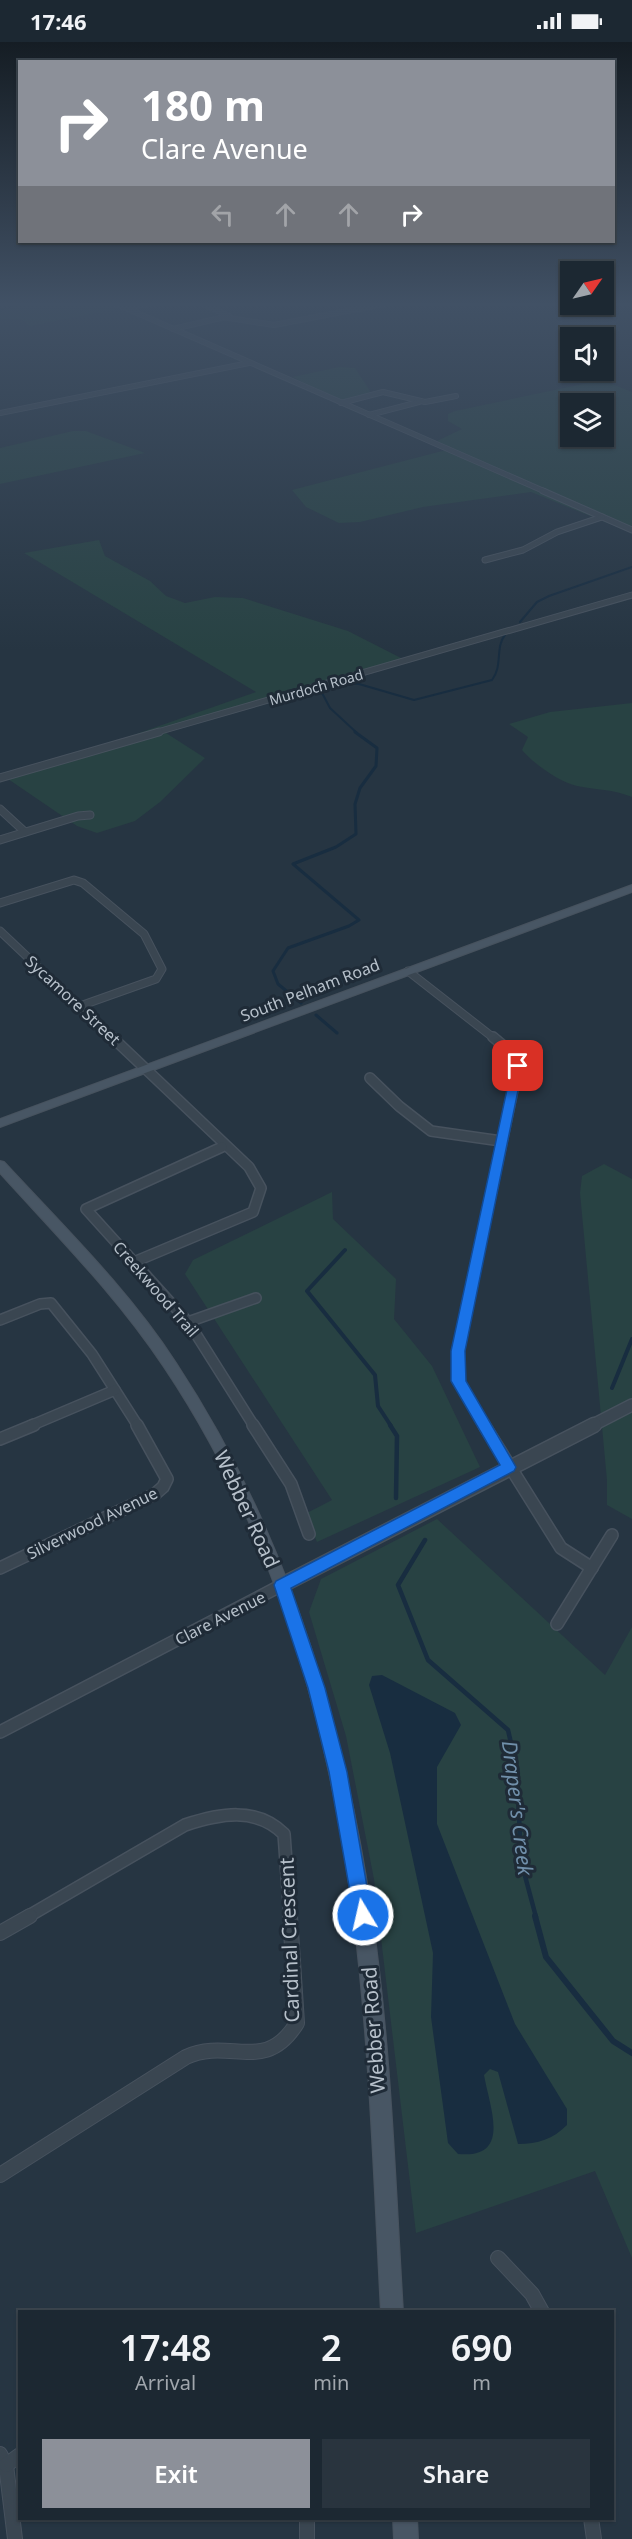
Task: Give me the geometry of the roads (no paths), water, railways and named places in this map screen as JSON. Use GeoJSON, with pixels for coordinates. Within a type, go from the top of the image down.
{"type":"FeatureCollection","features":[{"type":"Feature","properties":{"kind":"main road","name":"South Pelham Road"},"geometry":{"type":"LineString","coordinates":[[0,1123],[632,888]]}},
{"type":"Feature","properties":{"kind":"main road","name":"Webber Road"},"geometry":{"type":"LineString","coordinates":[[0,1165],[138,1320],[170,1364],[226,1460],[256,1520],[282,1585],[317,1688],[338,1772],[363,1915],[378,2085],[392,2310]]}},
{"type":"Feature","properties":{"kind":"main road"},"geometry":{"type":"LineString","coordinates":[[405,2520],[406,2539]]}},
{"type":"Feature","properties":{"kind":"street"},"geometry":{"type":"LineString","coordinates":[[377,419],[632,530]]}},
{"type":"Feature","properties":{"kind":"street"},"geometry":{"type":"LineString","coordinates":[[485,560],[523,550],[557,532],[602,517]]}},
{"type":"Feature","properties":{"kind":"street","name":"Murdoch Road"},"geometry":{"type":"LineString","coordinates":[[0,778],[632,595]]}},
{"type":"Feature","properties":{"kind":"street"},"geometry":{"type":"LineString","coordinates":[[0,809],[25,832]]}},
{"type":"Feature","properties":{"kind":"street"},"geometry":{"type":"LineString","coordinates":[[0,840],[78,816],[90,815]]}},
{"type":"Feature","properties":{"kind":"street"},"geometry":{"type":"LineString","coordinates":[[0,903],[74,880],[83,883],[144,934],[162,969],[156,979],[80,1006]]}},
{"type":"Feature","properties":{"kind":"street","name":"Sycamore Street"},"geometry":{"type":"LineString","coordinates":[[0,931],[249,1167],[261,1188],[253,1212],[134,1262]]}},
{"type":"Feature","properties":{"kind":"street"},"geometry":{"type":"LineString","coordinates":[[408,971],[513,1054],[518,1066],[458,1351],[459,1381],[509,1467],[561,1548],[592,1568]]}},
{"type":"Feature","properties":{"kind":"street"},"geometry":{"type":"LineString","coordinates":[[370,1078],[430,1131],[501,1141]]}},
{"type":"Feature","properties":{"kind":"street","name":"Creekwood Trail"},"geometry":{"type":"LineString","coordinates":[[222,1147],[86,1209],[188,1322],[291,1484],[309,1534]]}},
{"type":"Feature","properties":{"kind":"street"},"geometry":{"type":"LineString","coordinates":[[188,1322],[256,1298]]}},
{"type":"Feature","properties":{"kind":"street","name":"Silverwood Avenue"},"geometry":{"type":"LineString","coordinates":[[0,1320],[40,1304],[51,1303],[92,1354],[116,1390],[166,1479],[164,1487],[149,1497],[0,1568]]}},
{"type":"Feature","properties":{"kind":"street"},"geometry":{"type":"LineString","coordinates":[[0,1439],[116,1390]]}},
{"type":"Feature","properties":{"kind":"street","name":"Clare Avenue"},"geometry":{"type":"LineString","coordinates":[[0,1732],[632,1405]]}},
{"type":"Feature","properties":{"kind":"street"},"geometry":{"type":"LineString","coordinates":[[557,1624],[612,1535]]}},
{"type":"Feature","properties":{"kind":"street","name":"Cardinal Crescent"},"geometry":{"type":"LineString","coordinates":[[0,1933],[185,1825],[218,1814],[261,1817],[276,1823],[284,1834],[297,2023],[290,2038],[276,2049],[258,2052],[199,2052],[182,2059],[0,2175]]}},
{"type":"Feature","properties":{"kind":"street"},"geometry":{"type":"LineString","coordinates":[[498,2258],[532,2294],[541,2310]]}},
{"type":"Feature","properties":{"kind":"street"},"geometry":{"type":"LineString","coordinates":[[15,2539],[3,2459],[18,2455]]}},
{"type":"Feature","properties":{"kind":"street"},"geometry":{"type":"LineString","coordinates":[[307,2520],[307,2539]]}},
{"type":"Feature","properties":{"kind":"street"},"geometry":{"type":"LineString","coordinates":[[591,2520],[594,2539]]}},
{"type":"Feature","properties":{"kind":"water"},"geometry":{"type":"Polygon","coordinates":[[[382,1675],[455,1713],[461,1725],[437,1767],[437,1824],[515,2024],[567,2109],[567,2125],[545,2140],[518,2144],[498,2072],[490,2069],[484,2075],[493,2116],[492,2140],[486,2149],[475,2153],[458,2154],[448,2143],[431,2017],[433,1953],[390,1753],[369,1685],[372,1676],[382,1675]]]}},
{"type":"Feature","properties":{"kind":"waterway","name":"Draper's Creek"},"geometry":{"type":"LineString","coordinates":[[520,622],[537,602],[549,596],[632,567]]}},
{"type":"Feature","properties":{"kind":"waterway","name":"Draper's Creek"},"geometry":{"type":"LineString","coordinates":[[357,733],[330,708],[321,691],[348,683],[359,684],[414,700],[492,680],[497,669],[500,645],[505,635]]}},
{"type":"Feature","properties":{"kind":"waterway","name":"Draper's Creek"},"geometry":{"type":"LineString","coordinates":[[301,1003],[278,984],[273,971],[288,948],[349,926],[359,920],[293,864],[336,847],[356,834],[355,804],[360,788],[376,766],[377,748],[355,732]]}},
{"type":"Feature","properties":{"kind":"waterway"},"geometry":{"type":"LineString","coordinates":[[316,1015],[337,1033]]}},
{"type":"Feature","properties":{"kind":"waterway","name":"Draper's Creek"},"geometry":{"type":"LineString","coordinates":[[345,1250],[307,1291],[375,1375],[378,1406],[391,1426]]}},
{"type":"Feature","properties":{"kind":"waterway","name":"Draper's Creek"},"geometry":{"type":"LineString","coordinates":[[612,1388],[632,1339]]}},
{"type":"Feature","properties":{"kind":"waterway","name":"Draper's Creek"},"geometry":{"type":"LineString","coordinates":[[390,1425],[397,1436],[396,1498]]}},
{"type":"Feature","properties":{"kind":"waterway","name":"Draper's Creek"},"geometry":{"type":"LineString","coordinates":[[425,1540],[398,1585],[428,1660],[508,1730],[517,1769],[521,1861],[536,1917]]}},
{"type":"Feature","properties":{"kind":"waterway","name":"Draper's Creek"},"geometry":{"type":"LineString","coordinates":[[535,1916],[546,1957],[613,2041],[632,2053]]}}]}
